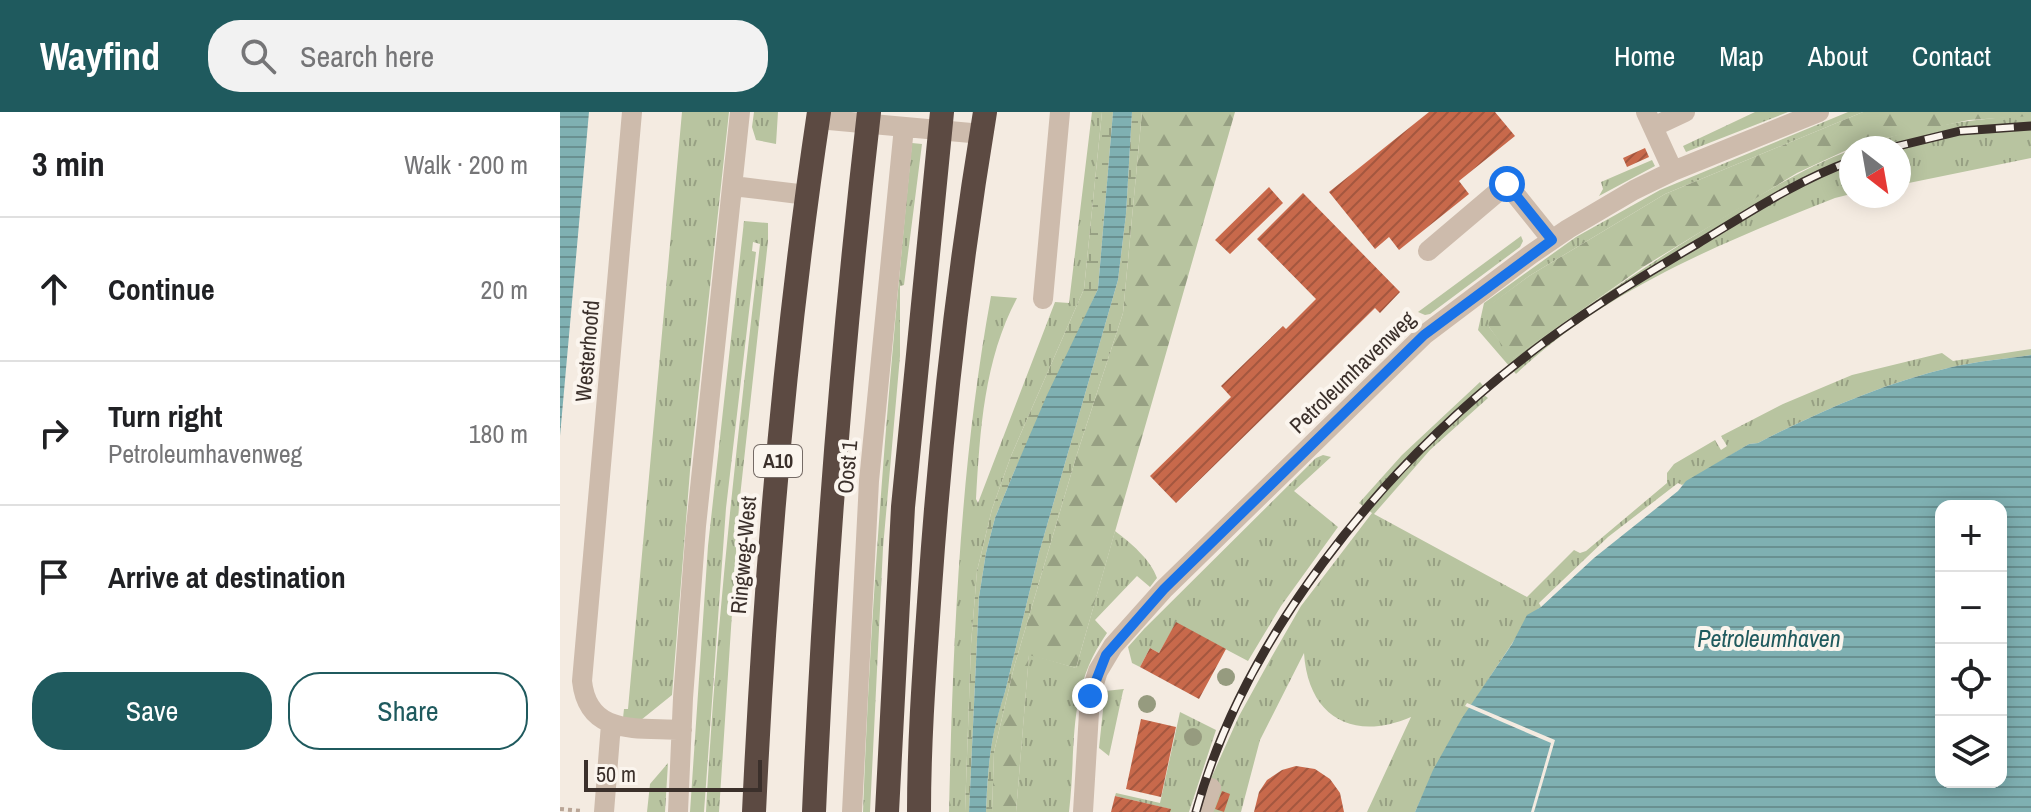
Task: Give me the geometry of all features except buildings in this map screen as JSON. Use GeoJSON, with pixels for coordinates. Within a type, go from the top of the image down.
{"type":"FeatureCollection","features":[{"type":"Feature","properties":{"kind":"highway","name":"Ringweg-West"},"geometry":{"type":"LineString","coordinates":[[754,812],[764,618],[781,424],[819,115]]}},
{"type":"Feature","properties":{"kind":"highway","name":"A10"},"geometry":{"type":"LineString","coordinates":[[814,812],[824,596],[850,279],[869,118]]}},
{"type":"Feature","properties":{"kind":"highway"},"geometry":{"type":"LineString","coordinates":[[887,812],[903,507],[941,121]]}},
{"type":"Feature","properties":{"kind":"highway"},"geometry":{"type":"LineString","coordinates":[[919,812],[935,509],[954,331],[984,123]]}},
{"type":"Feature","properties":{"kind":"street","name":"Westerhoofd"},"geometry":{"type":"LineString","coordinates":[[611,724],[598,718],[588,705],[581,670],[632,112]]}},
{"type":"Feature","properties":{"kind":"street"},"geometry":{"type":"LineString","coordinates":[[678,812],[698,511],[740,112]]}},
{"type":"Feature","properties":{"kind":"street"},"geometry":{"type":"LineString","coordinates":[[1043,299],[1060,112]]}},
{"type":"Feature","properties":{"kind":"street"},"geometry":{"type":"LineString","coordinates":[[1673,171],[1650,119],[1685,112]]}},
{"type":"Feature","properties":{"kind":"street","name":"Petroleumhavenweg"},"geometry":{"type":"LineString","coordinates":[[1083,812],[1090,696],[1101,664],[1122,634],[1164,589],[1424,335],[1552,240],[1634,190],[1819,112]]}},
{"type":"Feature","properties":{"kind":"street"},"geometry":{"type":"LineString","coordinates":[[819,115],[869,118],[904,127],[941,121],[984,123]]}},
{"type":"Feature","properties":{"kind":"street","name":"Oost 1"},"geometry":{"type":"LineString","coordinates":[[852,812],[869,481],[904,127]]}},
{"type":"Feature","properties":{"kind":"street"},"geometry":{"type":"LineString","coordinates":[[1428,251],[1507,184],[1552,240]]}},
{"type":"Feature","properties":{"kind":"street"},"geometry":{"type":"LineString","coordinates":[[733,186],[807,195]]}},
{"type":"Feature","properties":{"kind":"street"},"geometry":{"type":"LineString","coordinates":[[594,811],[611,724],[682,730]]}},
{"type":"Feature","properties":{"kind":"street"},"geometry":{"type":"LineString","coordinates":[[1203,812],[1211,788]]}},
{"type":"Feature","properties":{"kind":"path"},"geometry":{"type":"LineString","coordinates":[[560,809],[594,811]]}},
{"type":"Feature","properties":{"kind":"green space"},"geometry":{"type":"Polygon","coordinates":[[[682,112],[729,112],[690,471],[672,695],[641,720],[623,718],[624,709],[628,709],[682,112]]]}},
{"type":"Feature","properties":{"kind":"green space"},"geometry":{"type":"Polygon","coordinates":[[[754,112],[778,112],[776,144],[756,140],[752,127],[754,112]]]}},
{"type":"Feature","properties":{"kind":"green space"},"geometry":{"type":"Polygon","coordinates":[[[1092,112],[1102,112],[1084,289],[1011,456],[992,509],[977,571],[965,812],[949,812],[965,488],[991,296],[1017,298],[997,346],[986,396],[978,503],[1055,302],[1069,303],[1092,112]]]}},
{"type":"Feature","properties":{"kind":"green space"},"geometry":{"type":"Polygon","coordinates":[[[1102,112],[1113,112],[1098,289],[1014,472],[995,518],[986,553],[979,597],[969,812],[965,812],[977,571],[992,509],[1011,456],[1084,289],[1102,112]]]}},
{"type":"Feature","properties":{"kind":"green space"},"geometry":{"type":"Polygon","coordinates":[[[1132,112],[1142,112],[1123,313],[1077,454],[1014,667],[994,752],[992,812],[986,812],[996,723],[1039,553],[1118,280],[1126,214],[1132,112]]]}},
{"type":"Feature","properties":{"kind":"green space"},"geometry":{"type":"Polygon","coordinates":[[[1142,112],[1235,112],[1076,668],[1029,655],[1016,812],[992,812],[994,752],[1014,667],[1077,454],[1123,313],[1142,112]]]}},
{"type":"Feature","properties":{"kind":"green space"},"geometry":{"type":"Polygon","coordinates":[[[1755,112],[1788,112],[1686,152],[1683,146],[1755,112]]]}},
{"type":"Feature","properties":{"kind":"green space"},"geometry":{"type":"Polygon","coordinates":[[[1848,112],[1863,112],[1665,194],[1529,276],[1493,303],[1489,327],[1513,358],[1613,288],[1716,222],[1765,192],[1839,155],[1839,197],[1750,232],[1667,271],[1588,317],[1516,374],[1478,330],[1484,303],[1576,237],[1660,190],[1848,112]]]}},
{"type":"Feature","properties":{"kind":"green space"},"geometry":{"type":"Polygon","coordinates":[[[1863,112],[2031,112],[2031,116],[1969,120],[1895,136],[1839,136],[1839,154],[1797,173],[1643,267],[1512,359],[1489,327],[1492,303],[1529,276],[1665,194],[1863,112]]]}},
{"type":"Feature","properties":{"kind":"green space"},"geometry":{"type":"Polygon","coordinates":[[[2031,116],[2031,158],[1911,183],[1911,136],[1895,136],[1977,120],[2031,116]]]}},
{"type":"Feature","properties":{"kind":"green space"},"geometry":{"type":"Polygon","coordinates":[[[912,143],[922,144],[904,285],[900,286],[900,356],[883,548],[870,812],[863,812],[882,477],[912,143]]]}},
{"type":"Feature","properties":{"kind":"green space"},"geometry":{"type":"Polygon","coordinates":[[[1652,160],[1655,166],[1599,196],[1603,189],[1601,182],[1652,160]]]}},
{"type":"Feature","properties":{"kind":"green space"},"geometry":{"type":"Polygon","coordinates":[[[744,221],[768,223],[768,241],[739,506],[719,812],[706,812],[710,741],[736,457],[760,244],[753,242],[752,251],[756,252],[726,508],[704,812],[690,812],[708,546],[744,221]]]}},
{"type":"Feature","properties":{"kind":"green space"},"geometry":{"type":"Polygon","coordinates":[[[1521,236],[1523,241],[1520,247],[1430,314],[1418,312],[1521,236]]]}},
{"type":"Feature","properties":{"kind":"green space"},"geometry":{"type":"Polygon","coordinates":[[[2031,349],[2031,355],[1952,367],[1877,390],[1758,443],[1749,444],[1682,485],[1678,483],[1608,537],[1539,603],[1541,607],[1526,620],[1459,726],[1415,812],[1367,812],[1411,717],[1370,727],[1353,725],[1337,718],[1324,708],[1314,694],[1304,653],[1260,740],[1241,812],[1210,812],[1208,785],[1239,716],[1301,606],[1372,513],[1359,503],[1402,455],[1480,382],[1484,387],[1479,391],[1488,398],[1430,450],[1374,514],[1527,597],[1574,550],[1580,553],[1586,551],[1667,483],[1667,473],[1674,464],[1715,440],[1721,450],[1727,446],[1721,436],[1783,404],[1852,375],[1942,353],[1953,361],[2031,349]]]}},
{"type":"Feature","properties":{"kind":"green space"},"geometry":{"type":"Polygon","coordinates":[[[1323,455],[1331,457],[1294,491],[1338,527],[1281,606],[1248,661],[1176,623],[1159,653],[1150,648],[1140,667],[1132,663],[1128,647],[1144,629],[1316,458],[1323,455]]]}},
{"type":"Feature","properties":{"kind":"green space"},"geometry":{"type":"Polygon","coordinates":[[[1115,531],[1145,558],[1157,578],[1150,587],[1137,576],[1095,620],[1107,633],[1094,655],[1079,697],[1069,812],[1016,812],[1029,654],[1076,668],[1115,531]]]}},
{"type":"Feature","properties":{"kind":"green space"},"geometry":{"type":"Polygon","coordinates":[[[1124,689],[1109,756],[1099,748],[1105,691],[1124,689]]]}},
{"type":"Feature","properties":{"kind":"green space"},"geometry":{"type":"Polygon","coordinates":[[[1180,712],[1216,730],[1189,812],[1170,812],[1170,809],[1115,796],[1116,793],[1160,803],[1180,712]]]}},
{"type":"Feature","properties":{"kind":"green space"},"geometry":{"type":"Polygon","coordinates":[[[668,763],[665,812],[647,812],[650,784],[668,763]]]}},
{"type":"Feature","properties":{"kind":"water"},"geometry":{"type":"Polygon","coordinates":[[[560,112],[589,112],[560,436],[560,112]]]}},
{"type":"Feature","properties":{"kind":"water"},"geometry":{"type":"Polygon","coordinates":[[[1113,112],[1132,112],[1126,214],[1118,280],[1039,553],[996,724],[986,812],[969,812],[979,597],[986,553],[995,518],[1014,472],[1098,289],[1113,112]]]}},
{"type":"Feature","properties":{"kind":"water","name":"Petroleumhaven"},"geometry":{"type":"Polygon","coordinates":[[[2031,355],[2031,812],[1415,812],[1433,770],[1462,718],[1512,644],[1527,615],[1541,607],[1686,481],[1749,444],[1758,443],[1829,409],[1927,374],[2031,355]]]}},
{"type":"Feature","properties":{"kind":"pier"},"geometry":{"type":"Polygon","coordinates":[[[1467,703],[1555,740],[1534,812],[1531,812],[1551,743],[1465,706],[1467,703]]]}},
{"type":"Feature","properties":{"kind":"railway"},"geometry":{"type":"LineString","coordinates":[[1911,143],[1960,131],[2031,126]]}},
{"type":"Feature","properties":{"kind":"railway"},"geometry":{"type":"LineString","coordinates":[[1196,812],[1218,747],[1247,684],[1282,622],[1323,562],[1368,506],[1417,453],[1520,361],[1584,314],[1772,199],[1839,166]]}},
{"type":"Feature","properties":{"kind":"route"},"geometry":{"type":"LineString","coordinates":[[1090,696],[1106,655],[1164,589],[1424,335],[1552,240],[1507,184]]}}]}
